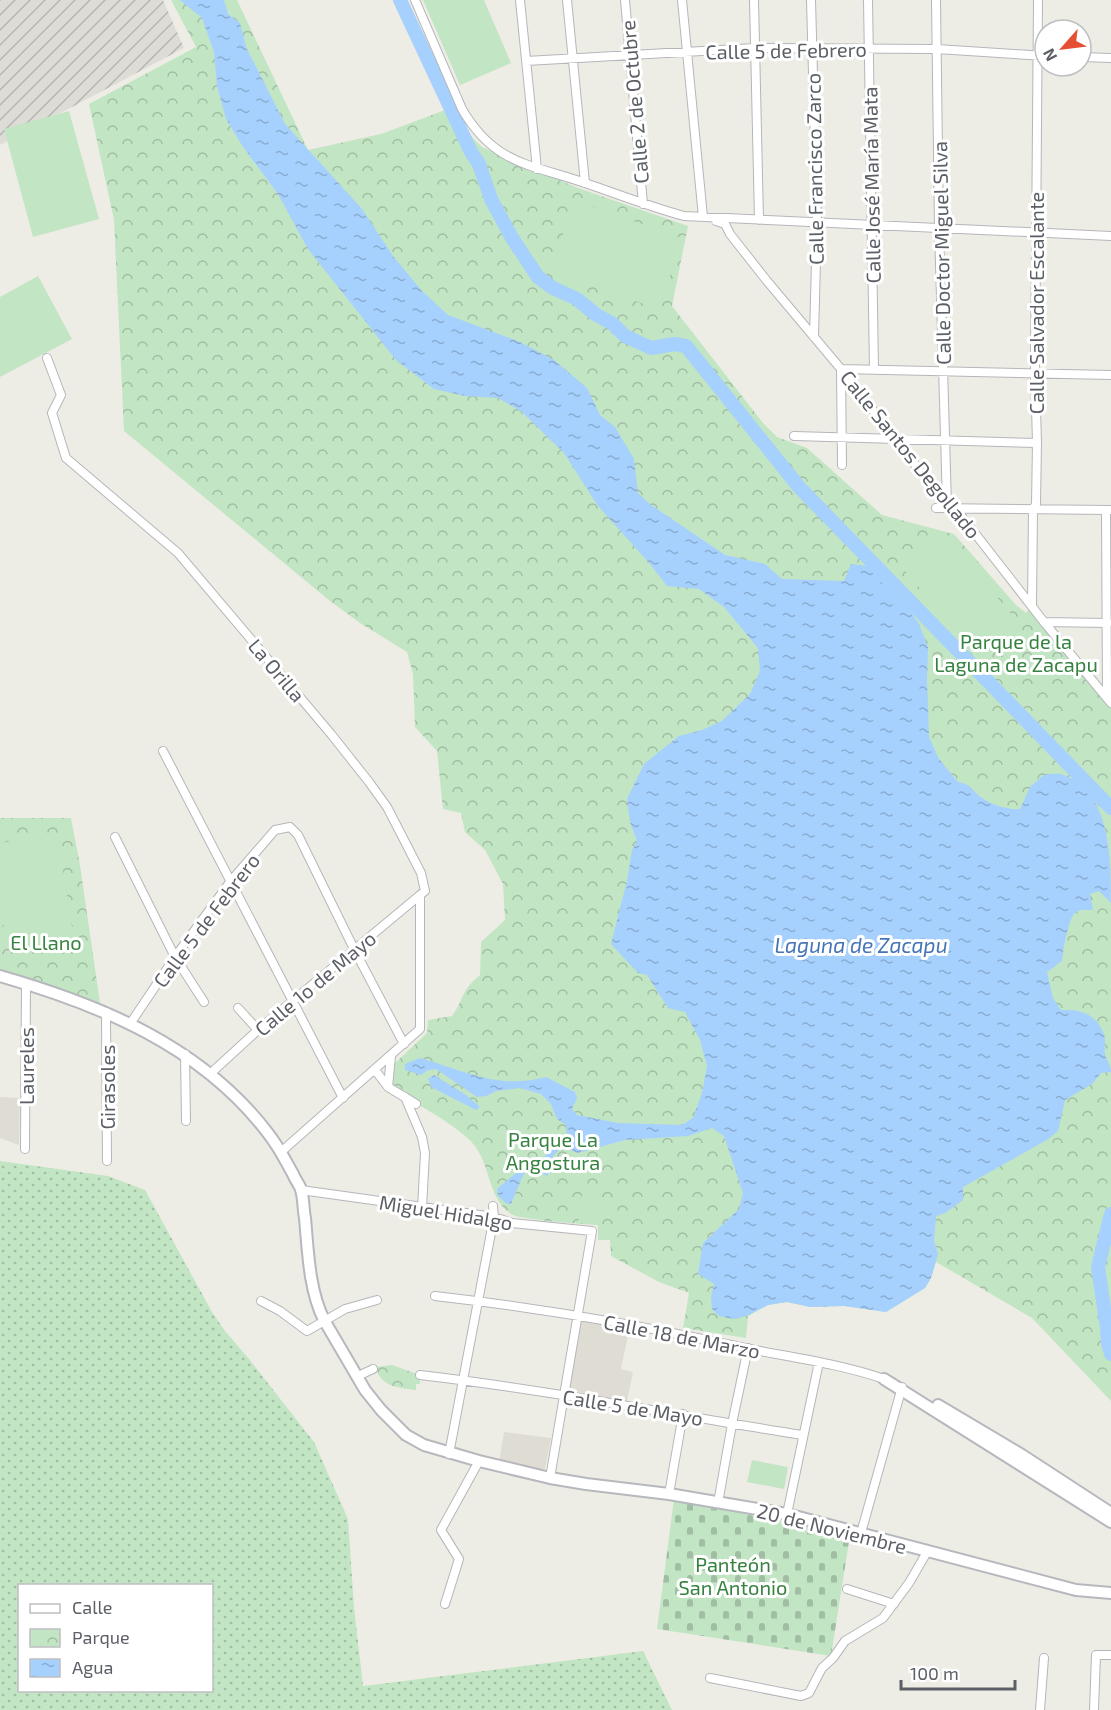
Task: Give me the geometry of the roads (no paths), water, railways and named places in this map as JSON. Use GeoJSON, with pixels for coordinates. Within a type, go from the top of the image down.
{"type":"FeatureCollection","features":[{"type":"Feature","properties":{"kind":"main road","name":"20 de Noviembre"},"geometry":{"type":"LineString","coordinates":[[0,976],[61,994],[106,1012],[185,1054],[212,1073],[256,1118],[282,1151],[301,1190],[313,1280],[319,1310],[324,1320],[365,1390],[406,1435],[424,1445],[449,1454],[550,1478],[669,1494],[787,1514],[1076,1590],[1111,1593]]}},
{"type":"Feature","properties":{"kind":"main road","name":"Calle 18 de Marzo"},"geometry":{"type":"LineString","coordinates":[[884,1379],[1022,1455],[1111,1513]]}},
{"type":"Feature","properties":{"kind":"main road","name":"Calle 18 de Marzo"},"geometry":{"type":"LineString","coordinates":[[901,1388],[1111,1522]]}},
{"type":"Feature","properties":{"kind":"street"},"geometry":{"type":"LineString","coordinates":[[415,0],[471,125],[492,147],[507,157],[537,169],[684,216],[1111,236]]}},
{"type":"Feature","properties":{"kind":"street"},"geometry":{"type":"LineString","coordinates":[[520,0],[537,169]]}},
{"type":"Feature","properties":{"kind":"street"},"geometry":{"type":"LineString","coordinates":[[567,0],[585,183]]}},
{"type":"Feature","properties":{"kind":"street","name":"Calle 2 de Octubre"},"geometry":{"type":"LineString","coordinates":[[625,0],[643,204]]}},
{"type":"Feature","properties":{"kind":"street"},"geometry":{"type":"LineString","coordinates":[[682,0],[703,217]]}},
{"type":"Feature","properties":{"kind":"street"},"geometry":{"type":"LineString","coordinates":[[754,0],[759,220]]}},
{"type":"Feature","properties":{"kind":"street","name":"Calle Francisco Zarco"},"geometry":{"type":"LineString","coordinates":[[811,0],[817,223],[814,337]]}},
{"type":"Feature","properties":{"kind":"street","name":"Calle José María Mata"},"geometry":{"type":"LineString","coordinates":[[868,0],[874,369]]}},
{"type":"Feature","properties":{"kind":"street","name":"Calle Doctor Miguel Silva"},"geometry":{"type":"LineString","coordinates":[[936,0],[945,442],[951,507]]}},
{"type":"Feature","properties":{"kind":"street","name":"Calle Salvador Escalante"},"geometry":{"type":"LineString","coordinates":[[1038,0],[1039,18]]}},
{"type":"Feature","properties":{"kind":"street","name":"Calle 5 de Febrero"},"geometry":{"type":"LineString","coordinates":[[526,61],[755,48],[937,49],[1033,55]]}},
{"type":"Feature","properties":{"kind":"street"},"geometry":{"type":"LineString","coordinates":[[1093,57],[1111,58]]}},
{"type":"Feature","properties":{"kind":"street","name":"Calle Salvador Escalante"},"geometry":{"type":"LineString","coordinates":[[1032,605],[1033,509],[1036,504],[1037,443],[1036,232],[1040,78]]}},
{"type":"Feature","properties":{"kind":"street"},"geometry":{"type":"LineString","coordinates":[[703,217],[726,224],[734,219]]}},
{"type":"Feature","properties":{"kind":"street","name":"Calle Santos Degollado"},"geometry":{"type":"LineString","coordinates":[[726,224],[730,234],[767,281],[1109,700]]}},
{"type":"Feature","properties":{"kind":"street","name":"La Orilla"},"geometry":{"type":"LineString","coordinates":[[46,358],[62,395],[52,413],[66,458],[178,554],[331,734],[387,807],[420,873],[425,891],[420,895],[420,1029],[404,1044]]}},
{"type":"Feature","properties":{"kind":"street"},"geometry":{"type":"LineString","coordinates":[[842,465],[841,369],[1111,375]]}},
{"type":"Feature","properties":{"kind":"street"},"geometry":{"type":"LineString","coordinates":[[794,436],[1037,443]]}},
{"type":"Feature","properties":{"kind":"street"},"geometry":{"type":"LineString","coordinates":[[936,508],[1109,510],[1109,700]]}},
{"type":"Feature","properties":{"kind":"street"},"geometry":{"type":"LineString","coordinates":[[1044,622],[1108,623]]}},
{"type":"Feature","properties":{"kind":"street"},"geometry":{"type":"LineString","coordinates":[[163,751],[343,1098]]}},
{"type":"Feature","properties":{"kind":"street","name":"Calle 5 de Febrero"},"geometry":{"type":"LineString","coordinates":[[130,1024],[230,882],[275,830],[290,827],[298,835],[354,949]]}},
{"type":"Feature","properties":{"kind":"street"},"geometry":{"type":"LineString","coordinates":[[115,837],[175,957],[204,1002]]}},
{"type":"Feature","properties":{"kind":"street","name":"Calle 1o de Mayo"},"geometry":{"type":"LineString","coordinates":[[212,1073],[258,1030],[420,895]]}},
{"type":"Feature","properties":{"kind":"street"},"geometry":{"type":"LineString","coordinates":[[282,1151],[404,1044],[354,949]]}},
{"type":"Feature","properties":{"kind":"street","name":"Laureles"},"geometry":{"type":"LineString","coordinates":[[25,1149],[26,984]]}},
{"type":"Feature","properties":{"kind":"street"},"geometry":{"type":"LineString","coordinates":[[238,1008],[258,1030]]}},
{"type":"Feature","properties":{"kind":"street","name":"Girasoles"},"geometry":{"type":"LineString","coordinates":[[106,1012],[107,1161]]}},
{"type":"Feature","properties":{"kind":"street"},"geometry":{"type":"LineString","coordinates":[[185,1054],[186,1121]]}},
{"type":"Feature","properties":{"kind":"street"},"geometry":{"type":"LineString","coordinates":[[388,1087],[391,1056]]}},
{"type":"Feature","properties":{"kind":"street"},"geometry":{"type":"LineString","coordinates":[[375,1070],[388,1087],[416,1104]]}},
{"type":"Feature","properties":{"kind":"street"},"geometry":{"type":"LineString","coordinates":[[405,1097],[422,1137],[425,1153],[422,1208]]}},
{"type":"Feature","properties":{"kind":"street","name":"Miguel Hidalgo"},"geometry":{"type":"LineString","coordinates":[[301,1190],[494,1217],[512,1223],[592,1231],[579,1316]]}},
{"type":"Feature","properties":{"kind":"street"},"geometry":{"type":"LineString","coordinates":[[449,1454],[494,1217],[492,1206]]}},
{"type":"Feature","properties":{"kind":"street","name":"Calle 18 de Marzo"},"geometry":{"type":"LineString","coordinates":[[435,1296],[579,1316],[852,1368],[884,1379]]}},
{"type":"Feature","properties":{"kind":"street"},"geometry":{"type":"LineString","coordinates":[[261,1301],[280,1311],[307,1331],[345,1309],[377,1300]]}},
{"type":"Feature","properties":{"kind":"street"},"geometry":{"type":"LineString","coordinates":[[550,1478],[579,1316]]}},
{"type":"Feature","properties":{"kind":"street"},"geometry":{"type":"LineString","coordinates":[[718,1503],[748,1348]]}},
{"type":"Feature","properties":{"kind":"street"},"geometry":{"type":"LineString","coordinates":[[787,1514],[819,1362]]}},
{"type":"Feature","properties":{"kind":"street"},"geometry":{"type":"LineString","coordinates":[[358,1376],[373,1370]]}},
{"type":"Feature","properties":{"kind":"street","name":"Calle 5 de Mayo"},"geometry":{"type":"LineString","coordinates":[[420,1375],[683,1414],[802,1435]]}},
{"type":"Feature","properties":{"kind":"street"},"geometry":{"type":"LineString","coordinates":[[861,1533],[901,1388]]}},
{"type":"Feature","properties":{"kind":"street"},"geometry":{"type":"LineString","coordinates":[[669,1494],[683,1414]]}},
{"type":"Feature","properties":{"kind":"street"},"geometry":{"type":"LineString","coordinates":[[445,1604],[459,1559],[441,1530],[478,1461]]}},
{"type":"Feature","properties":{"kind":"street"},"geometry":{"type":"LineString","coordinates":[[710,1678],[801,1696],[809,1693],[822,1668],[845,1641],[883,1618],[909,1583],[927,1552]]}},
{"type":"Feature","properties":{"kind":"street"},"geometry":{"type":"LineString","coordinates":[[847,1589],[894,1604]]}},
{"type":"Feature","properties":{"kind":"street"},"geometry":{"type":"LineString","coordinates":[[1094,1710],[1096,1655],[1111,1655]]}},
{"type":"Feature","properties":{"kind":"street"},"geometry":{"type":"LineString","coordinates":[[1041,1710],[1044,1658]]}},
{"type":"Feature","properties":{"kind":"water","name":"Laguna de Zacapu"},"geometry":{"type":"Polygon","coordinates":[[[180,0],[224,0],[228,14],[240,23],[246,47],[285,124],[362,209],[393,256],[422,291],[448,315],[520,342],[554,360],[587,388],[600,415],[615,427],[634,459],[638,493],[651,505],[725,555],[765,564],[782,579],[844,581],[851,564],[867,566],[903,601],[919,624],[928,647],[929,737],[939,759],[958,782],[969,786],[990,803],[1005,808],[1020,809],[1030,787],[1045,774],[1062,774],[1080,784],[1091,796],[1100,812],[1109,847],[1111,903],[1099,891],[1090,894],[1093,910],[1081,910],[1074,914],[1068,929],[1062,961],[1047,972],[1053,998],[1061,1010],[1087,1014],[1101,1027],[1105,1036],[1105,1054],[1111,1072],[1101,1073],[1092,1084],[1065,1100],[1058,1131],[1047,1140],[963,1187],[963,1200],[945,1213],[936,1216],[934,1241],[938,1254],[931,1278],[925,1288],[886,1312],[844,1306],[810,1307],[787,1302],[768,1305],[747,1316],[733,1319],[719,1316],[712,1309],[711,1297],[714,1284],[698,1274],[703,1243],[739,1209],[743,1193],[724,1136],[712,1128],[688,1136],[625,1140],[578,1153],[562,1147],[553,1156],[553,1164],[547,1176],[533,1169],[538,1162],[536,1163],[523,1175],[511,1204],[507,1204],[498,1196],[497,1189],[516,1173],[525,1172],[567,1136],[566,1125],[557,1119],[551,1104],[541,1094],[520,1088],[496,1091],[477,1097],[436,1069],[428,1070],[421,1075],[405,1070],[405,1064],[420,1058],[497,1080],[513,1081],[546,1077],[575,1092],[577,1098],[572,1109],[577,1115],[618,1123],[682,1125],[693,1118],[702,1093],[707,1066],[700,1040],[685,1012],[668,1008],[647,975],[638,973],[611,944],[627,881],[632,850],[637,841],[630,822],[627,799],[644,764],[679,736],[702,730],[722,721],[750,694],[760,671],[758,648],[724,607],[699,589],[667,586],[598,506],[564,453],[522,412],[498,398],[465,396],[434,389],[396,360],[308,249],[278,194],[243,147],[226,119],[217,86],[214,52],[202,18],[180,0]]]}},
{"type":"Feature","properties":{"kind":"water"},"geometry":{"type":"Polygon","coordinates":[[[434,1075],[466,1095],[479,1108],[476,1110],[431,1087],[428,1079],[434,1075]]]}},
{"type":"Feature","properties":{"kind":"waterway"},"geometry":{"type":"LineString","coordinates":[[400,0],[471,152],[479,164],[491,199],[512,238],[538,277],[553,288],[577,299],[595,314],[613,324],[625,336],[651,348],[675,344],[686,346],[799,487],[1111,808]]}},
{"type":"Feature","properties":{"kind":"waterway"},"geometry":{"type":"LineString","coordinates":[[1111,1214],[1098,1267],[1111,1354]]}},
{"type":"Feature","properties":{"kind":"park label","name":"Parque de la Laguna de Zacapu"},"geometry":{"type":"Point","coordinates":[1016,652]}},
{"type":"Feature","properties":{"kind":"park label","name":"El Llano"},"geometry":{"type":"Point","coordinates":[46,942]}},
{"type":"Feature","properties":{"kind":"park label","name":"Parque La Angostura"},"geometry":{"type":"Point","coordinates":[553,1150]}},
{"type":"Feature","properties":{"kind":"park label","name":"Panteón San Antonio"},"geometry":{"type":"Point","coordinates":[733,1576]}}]}
